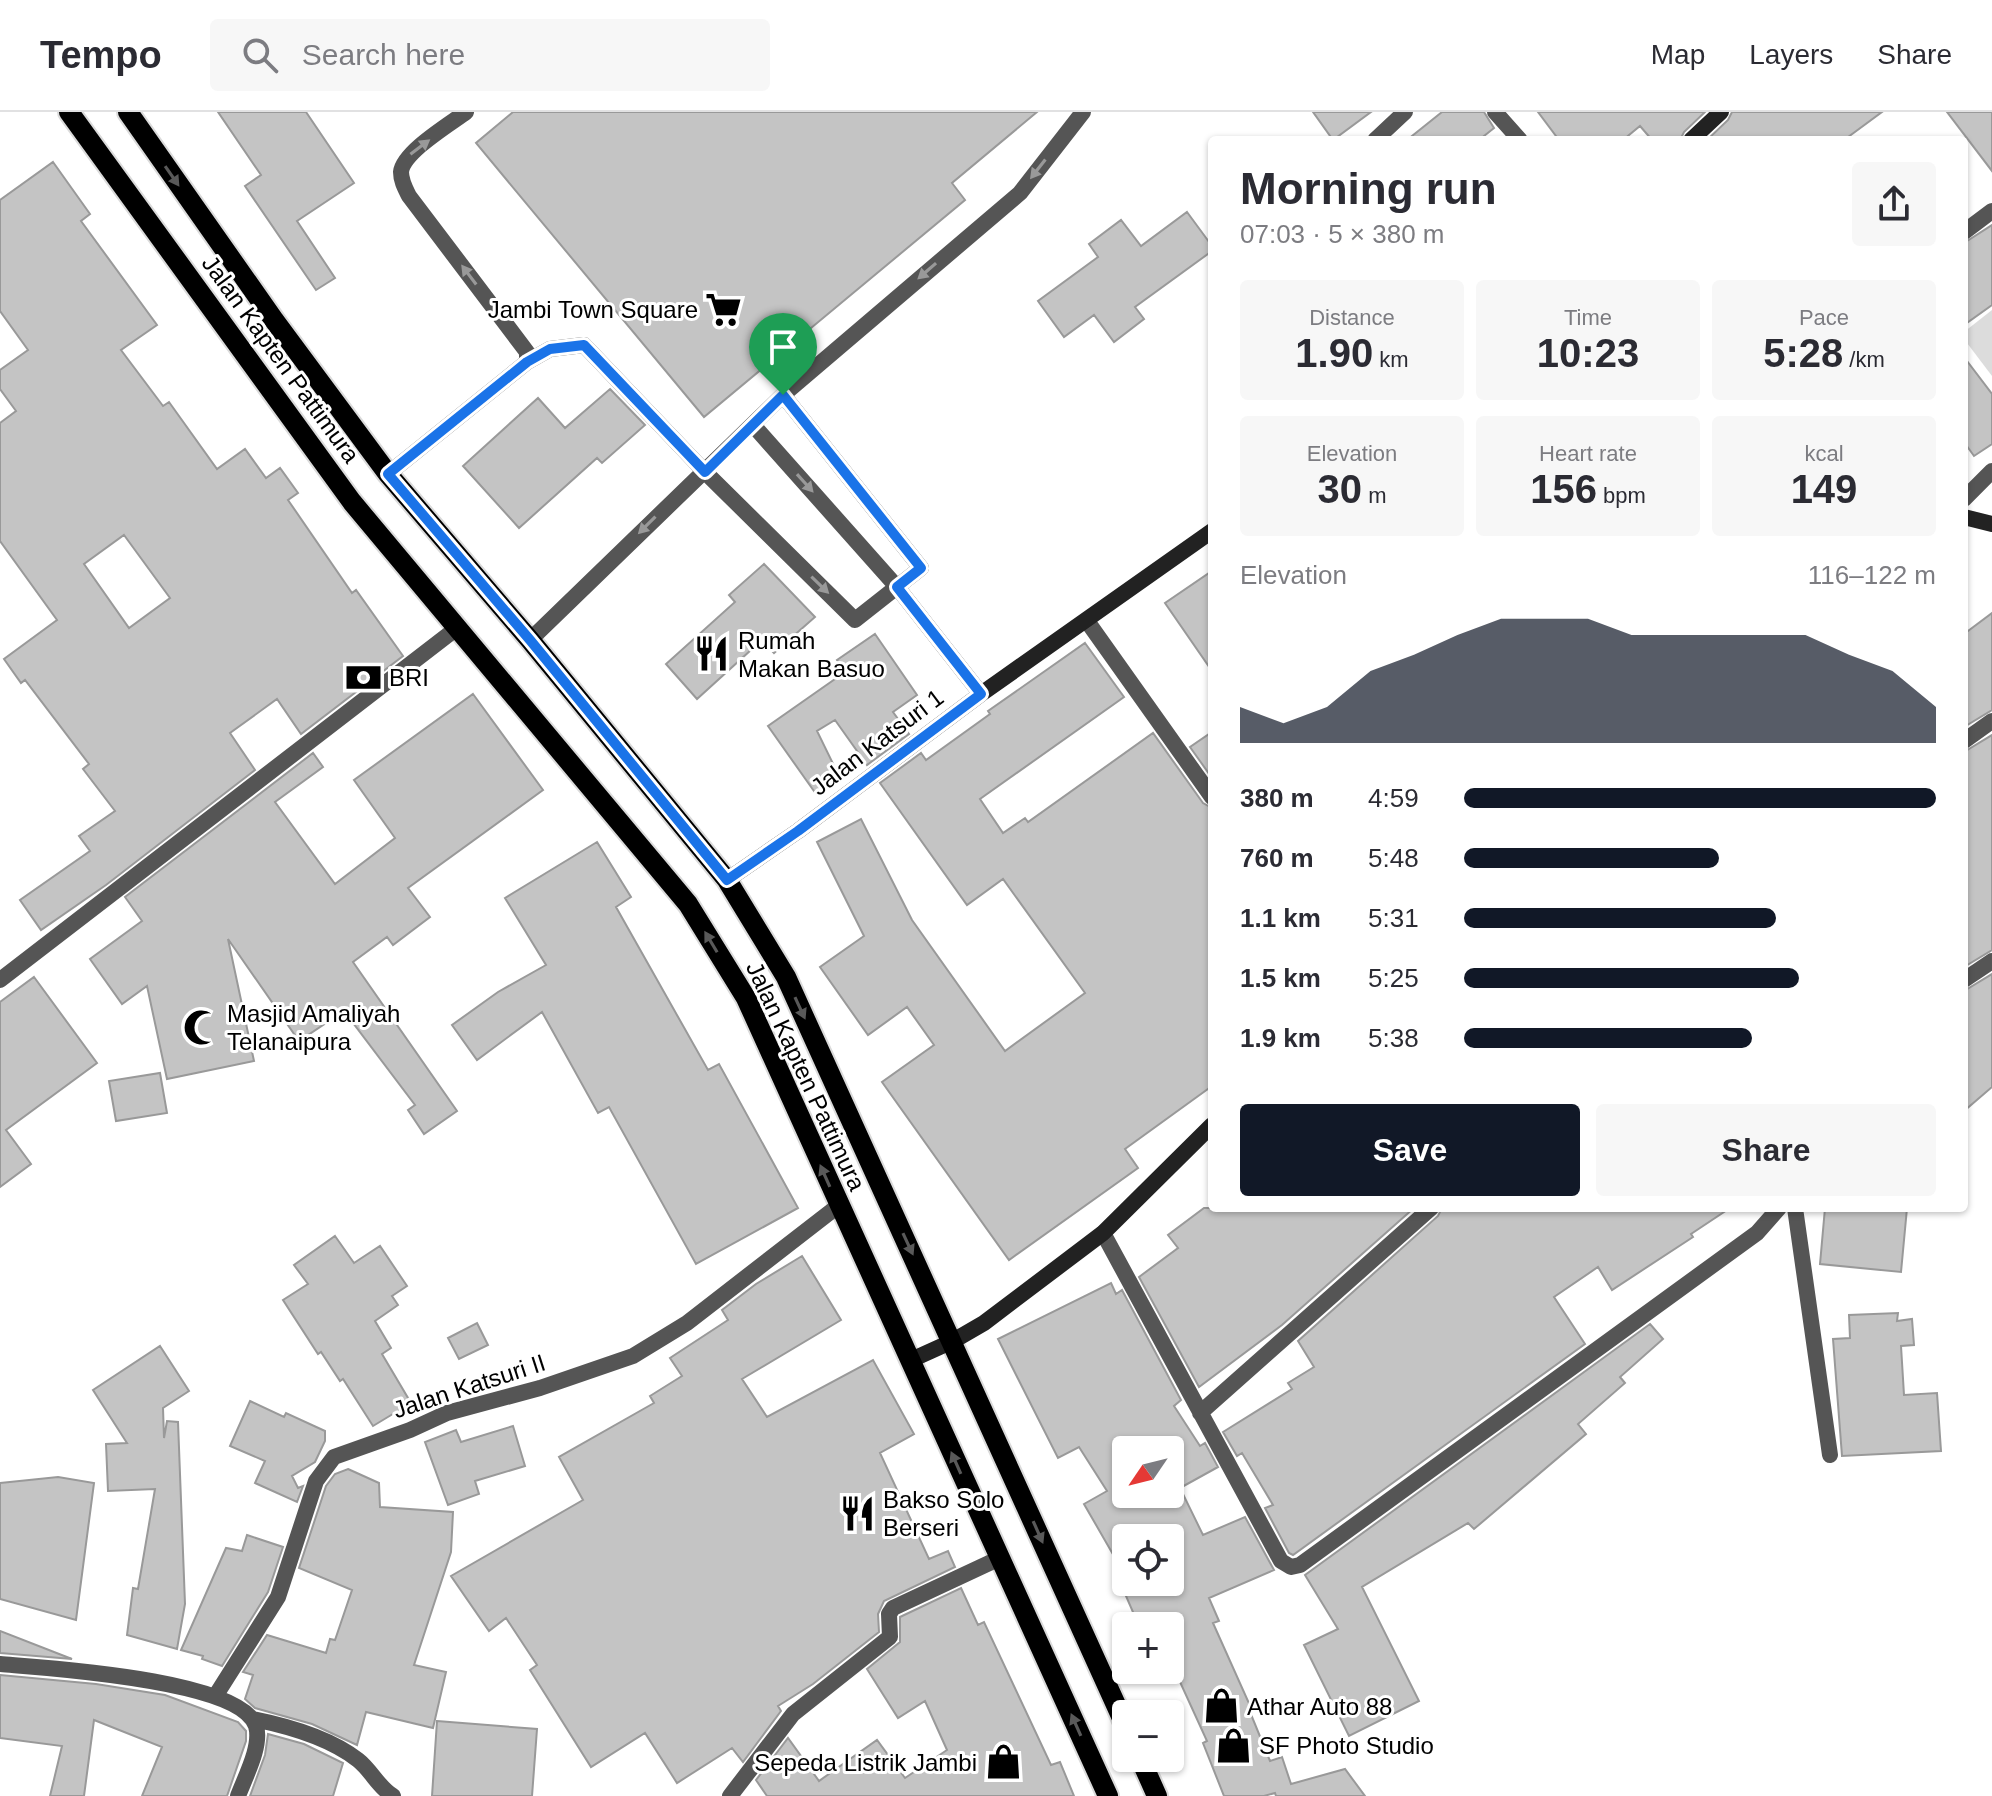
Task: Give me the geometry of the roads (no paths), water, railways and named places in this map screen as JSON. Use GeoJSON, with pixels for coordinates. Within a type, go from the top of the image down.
{"type":"FeatureCollection","features":[{"type":"Feature","properties":{"kind":"main road","name":"Jalan Kapten Pattimura"},"geometry":{"type":"LineString","coordinates":[[69,112],[352,502],[688,904],[746,998],[1108,1796]]}},
{"type":"Feature","properties":{"kind":"main road","name":"Jalan Kapten Pattimura"},"geometry":{"type":"LineString","coordinates":[[128,112],[274,320],[388,474],[530,640],[727,880],[786,977],[1114,1700]]}},
{"type":"Feature","properties":{"kind":"main road"},"geometry":{"type":"LineString","coordinates":[[1146,1772],[1157,1796]]}},
{"type":"Feature","properties":{"kind":"street"},"geometry":{"type":"LineString","coordinates":[[466,112],[408,156],[401,169],[402,182],[409,196],[527,352],[527,362]]}},
{"type":"Feature","properties":{"kind":"street"},"geometry":{"type":"LineString","coordinates":[[530,640],[783,395],[1020,193],[1083,112]]}},
{"type":"Feature","properties":{"kind":"street"},"geometry":{"type":"LineString","coordinates":[[1379,136],[1405,112]]}},
{"type":"Feature","properties":{"kind":"street"},"geometry":{"type":"LineString","coordinates":[[1495,112],[1516,136]]}},
{"type":"Feature","properties":{"kind":"street"},"geometry":{"type":"LineString","coordinates":[[1695,136],[1721,112]]}},
{"type":"Feature","properties":{"kind":"street"},"geometry":{"type":"LineString","coordinates":[[1968,229],[1992,211]]}},
{"type":"Feature","properties":{"kind":"street"},"geometry":{"type":"LineString","coordinates":[[388,474],[527,362],[550,349],[584,345],[705,472],[855,620],[921,568],[783,395]]}},
{"type":"Feature","properties":{"kind":"street"},"geometry":{"type":"LineString","coordinates":[[753,425],[897,587],[981,694]]}},
{"type":"Feature","properties":{"kind":"street"},"geometry":{"type":"LineString","coordinates":[[1968,495],[1992,471]]}},
{"type":"Feature","properties":{"kind":"street"},"geometry":{"type":"LineString","coordinates":[[1968,518],[1992,524]]}},
{"type":"Feature","properties":{"kind":"street","name":"Jalan Katsuri 1"},"geometry":{"type":"LineString","coordinates":[[727,880],[798,831],[981,694],[1208,534]]}},
{"type":"Feature","properties":{"kind":"street"},"geometry":{"type":"LineString","coordinates":[[1087,621],[1208,791]]}},
{"type":"Feature","properties":{"kind":"street"},"geometry":{"type":"LineString","coordinates":[[4,977],[457,628]]}},
{"type":"Feature","properties":{"kind":"street"},"geometry":{"type":"LineString","coordinates":[[1968,738],[1992,721]]}},
{"type":"Feature","properties":{"kind":"street"},"geometry":{"type":"LineString","coordinates":[[1968,977],[1992,961]]}},
{"type":"Feature","properties":{"kind":"street"},"geometry":{"type":"LineString","coordinates":[[911,1360],[984,1323],[1103,1233],[1208,1129]]}},
{"type":"Feature","properties":{"kind":"street","name":"Jalan Katsuri II"},"geometry":{"type":"LineString","coordinates":[[216,1695],[278,1597],[316,1481],[334,1457],[410,1430],[447,1413],[540,1388],[633,1356],[687,1323],[838,1206]]}},
{"type":"Feature","properties":{"kind":"street"},"geometry":{"type":"LineString","coordinates":[[1200,1413],[1426,1212]]}},
{"type":"Feature","properties":{"kind":"street"},"geometry":{"type":"LineString","coordinates":[[1103,1233],[1281,1561],[1291,1567],[1300,1565],[1446,1461],[1757,1233],[1775,1212]]}},
{"type":"Feature","properties":{"kind":"street"},"geometry":{"type":"LineString","coordinates":[[1796,1212],[1830,1455]]}},
{"type":"Feature","properties":{"kind":"street"},"geometry":{"type":"LineString","coordinates":[[730,1796],[793,1714],[890,1637],[889,1614],[893,1608],[1000,1558]]}},
{"type":"Feature","properties":{"kind":"street"},"geometry":{"type":"LineString","coordinates":[[0,1664],[134,1677],[216,1695],[253,1719],[285,1726],[345,1751],[361,1762],[393,1796]]}},
{"type":"Feature","properties":{"kind":"street"},"geometry":{"type":"LineString","coordinates":[[238,1796],[257,1740],[253,1719]]}},
{"type":"Feature","properties":{"kind":"place","name":"Jambi Town Square"},"geometry":{"type":"Point","coordinates":[724,309]}},
{"type":"Feature","properties":{"kind":"place","name":"Rumah Makan Basuo"},"geometry":{"type":"Point","coordinates":[712,654]}},
{"type":"Feature","properties":{"kind":"place","name":"BRI"},"geometry":{"type":"Point","coordinates":[363,677]}},
{"type":"Feature","properties":{"kind":"place","name":"Masjid Amaliyah Telanaipura"},"geometry":{"type":"Point","coordinates":[201,1027]}},
{"type":"Feature","properties":{"kind":"place","name":"Bakso Solo Berseri"},"geometry":{"type":"Point","coordinates":[857,1513]}},
{"type":"Feature","properties":{"kind":"place","name":"Athar Auto 88"},"geometry":{"type":"Point","coordinates":[1221,1706]}},
{"type":"Feature","properties":{"kind":"place","name":"SF Photo Studio"},"geometry":{"type":"Point","coordinates":[1233,1745]}},
{"type":"Feature","properties":{"kind":"place","name":"Sepeda Listrik Jambi"},"geometry":{"type":"Point","coordinates":[1003,1762]}}]}
